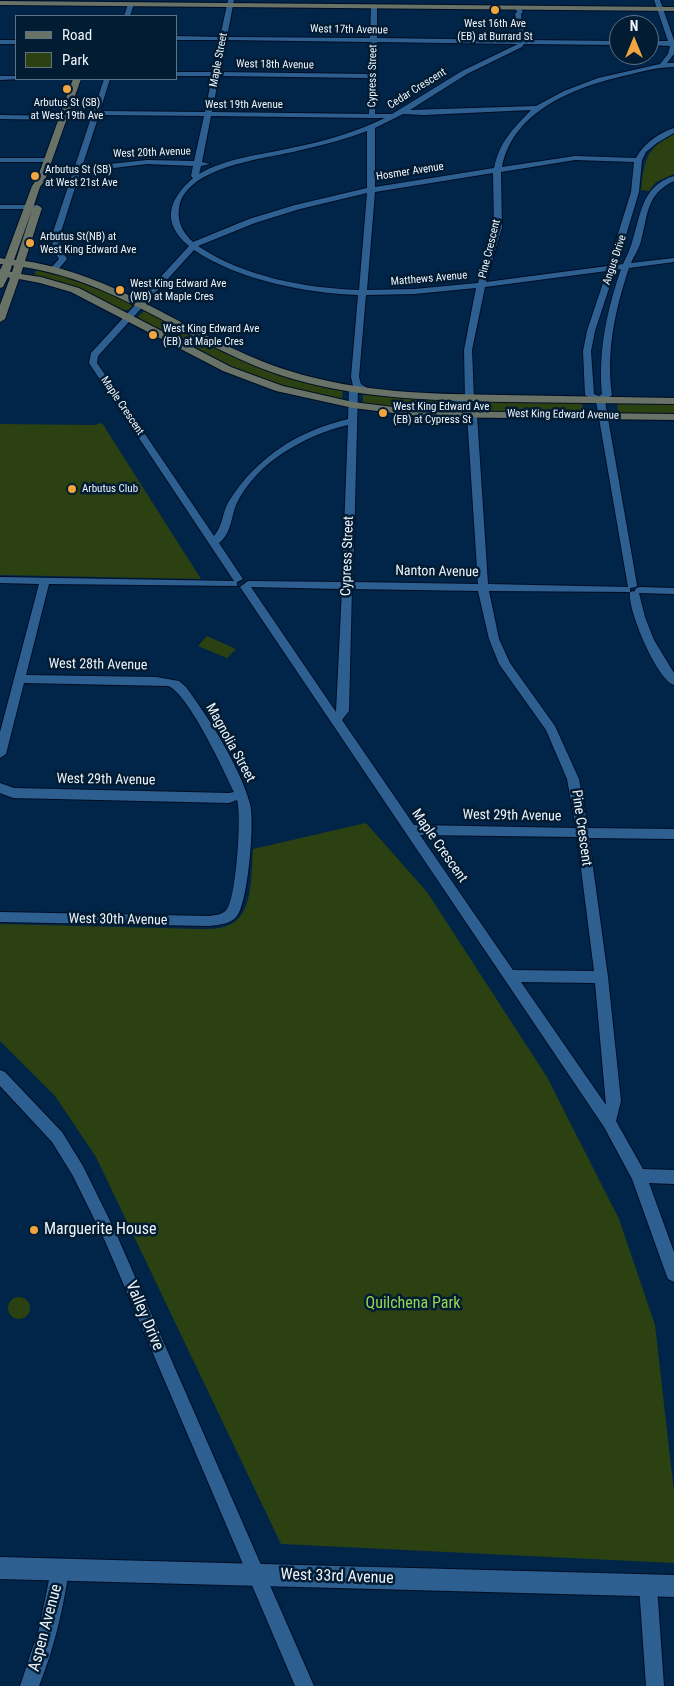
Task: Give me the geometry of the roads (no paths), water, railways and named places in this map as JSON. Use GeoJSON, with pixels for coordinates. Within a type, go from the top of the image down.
{"type":"FeatureCollection","features":[{"type":"Feature","properties":{"kind":"main road"},"geometry":{"type":"LineString","coordinates":[[94,15],[100,2]]}},
{"type":"Feature","properties":{"kind":"main road"},"geometry":{"type":"LineString","coordinates":[[100,2],[101,15]]}},
{"type":"Feature","properties":{"kind":"main road"},"geometry":{"type":"LineString","coordinates":[[0,3],[517,4],[674,9]]}},
{"type":"Feature","properties":{"kind":"main road"},"geometry":{"type":"LineString","coordinates":[[0,285],[5,261],[43,186],[41,180],[77,80]]}},
{"type":"Feature","properties":{"kind":"main road"},"geometry":{"type":"LineString","coordinates":[[0,320],[20,263],[33,207]]}},
{"type":"Feature","properties":{"kind":"main road","name":"West King Edward Avenue"},"geometry":{"type":"LineString","coordinates":[[5,261],[54,269],[95,283],[244,358],[280,371],[332,385],[369,392],[469,399],[674,401]]}},
{"type":"Feature","properties":{"kind":"main road","name":"West King Edward Avenue"},"geometry":{"type":"LineString","coordinates":[[2,273],[75,290],[227,368],[254,379],[293,392],[353,405],[404,412],[674,417]]}},
{"type":"Feature","properties":{"kind":"street"},"geometry":{"type":"LineString","coordinates":[[657,0],[673,43],[671,54],[662,65]]}},
{"type":"Feature","properties":{"kind":"street","name":"Maple Street"},"geometry":{"type":"LineString","coordinates":[[197,179],[195,176],[231,2]]}},
{"type":"Feature","properties":{"kind":"street"},"geometry":{"type":"LineString","coordinates":[[127,15],[131,4]]}},
{"type":"Feature","properties":{"kind":"street","name":"Cypress Street"},"geometry":{"type":"LineString","coordinates":[[372,116],[374,4]]}},
{"type":"Feature","properties":{"kind":"street"},"geometry":{"type":"LineString","coordinates":[[517,4],[520,12],[518,14],[522,42],[609,42]]}},
{"type":"Feature","properties":{"kind":"street","name":"West 17th Avenue"},"geometry":{"type":"LineString","coordinates":[[178,38],[522,42]]}},
{"type":"Feature","properties":{"kind":"street"},"geometry":{"type":"LineString","coordinates":[[0,42],[15,42]]}},
{"type":"Feature","properties":{"kind":"street","name":"Cedar Crescent"},"geometry":{"type":"LineString","coordinates":[[193,245],[176,227],[174,215],[180,196],[197,179],[223,167],[295,150],[371,127],[403,112],[456,77],[485,61],[520,46],[522,42]]}},
{"type":"Feature","properties":{"kind":"street"},"geometry":{"type":"LineString","coordinates":[[659,43],[673,43]]}},
{"type":"Feature","properties":{"kind":"street","name":"Pine Crescent"},"geometry":{"type":"LineString","coordinates":[[469,399],[468,350],[481,285],[498,227],[497,169],[507,140],[524,119],[537,108],[591,82],[662,65],[674,65]]}},
{"type":"Feature","properties":{"kind":"street","name":"West 18th Avenue"},"geometry":{"type":"LineString","coordinates":[[178,74],[373,76]]}},
{"type":"Feature","properties":{"kind":"street"},"geometry":{"type":"LineString","coordinates":[[0,78],[15,78]]}},
{"type":"Feature","properties":{"kind":"street"},"geometry":{"type":"LineString","coordinates":[[54,269],[63,260],[57,248],[56,235],[107,80]]}},
{"type":"Feature","properties":{"kind":"street"},"geometry":{"type":"LineString","coordinates":[[403,112],[424,113],[537,108]]}},
{"type":"Feature","properties":{"kind":"street","name":"West 19th Avenue"},"geometry":{"type":"LineString","coordinates":[[95,113],[392,117]]}},
{"type":"Feature","properties":{"kind":"street"},"geometry":{"type":"LineString","coordinates":[[0,117],[63,118]]}},
{"type":"Feature","properties":{"kind":"street","name":"Cypress Street"},"geometry":{"type":"LineString","coordinates":[[355,377],[371,190],[371,127]]}},
{"type":"Feature","properties":{"kind":"street"},"geometry":{"type":"LineString","coordinates":[[638,160],[643,151],[654,141],[674,130]]}},
{"type":"Feature","properties":{"kind":"street","name":"Hosmer Avenue"},"geometry":{"type":"LineString","coordinates":[[193,245],[217,234],[298,206],[371,190],[575,158],[638,160]]}},
{"type":"Feature","properties":{"kind":"street"},"geometry":{"type":"LineString","coordinates":[[0,160],[48,160]]}},
{"type":"Feature","properties":{"kind":"street","name":"Angus Drive"},"geometry":{"type":"LineString","coordinates":[[600,400],[590,395],[587,351],[591,330],[621,243],[635,192],[638,160]]}},
{"type":"Feature","properties":{"kind":"street","name":"West 20th Avenue"},"geometry":{"type":"LineString","coordinates":[[77,170],[138,163],[198,163]]}},
{"type":"Feature","properties":{"kind":"street","name":"Cedar Crescent"},"geometry":{"type":"LineString","coordinates":[[198,163],[223,167]]}},
{"type":"Feature","properties":{"kind":"street"},"geometry":{"type":"LineString","coordinates":[[635,192],[651,195],[661,184],[674,178]]}},
{"type":"Feature","properties":{"kind":"street","name":"Angus Drive"},"geometry":{"type":"LineString","coordinates":[[600,400],[606,395],[604,379],[608,332],[626,266],[636,243],[651,195]]}},
{"type":"Feature","properties":{"kind":"street"},"geometry":{"type":"LineString","coordinates":[[0,207],[33,207]]}},
{"type":"Feature","properties":{"kind":"street","name":"Matthews Avenue"},"geometry":{"type":"LineString","coordinates":[[193,245],[214,258],[254,275],[290,285],[324,291],[362,294],[426,292],[674,260]]}},
{"type":"Feature","properties":{"kind":"street","name":"Maple Crescent"},"geometry":{"type":"LineString","coordinates":[[193,245],[94,356],[93,363],[609,1122]]}},
{"type":"Feature","properties":{"kind":"street"},"geometry":{"type":"LineString","coordinates":[[332,385],[347,383],[355,377],[360,387],[369,392]]}},
{"type":"Feature","properties":{"kind":"street","name":"Cypress Street"},"geometry":{"type":"LineString","coordinates":[[336,720],[343,710],[354,389]]}},
{"type":"Feature","properties":{"kind":"street"},"geometry":{"type":"LineString","coordinates":[[454,398],[465,403],[472,414]]}},
{"type":"Feature","properties":{"kind":"street","name":"Angus Drive"},"geometry":{"type":"LineString","coordinates":[[600,400],[637,612],[652,647],[674,681]]}},
{"type":"Feature","properties":{"kind":"street","name":"Pine Crescent"},"geometry":{"type":"LineString","coordinates":[[472,414],[483,588],[494,639],[505,664],[551,729],[574,779],[601,977],[614,1101],[609,1122]]}},
{"type":"Feature","properties":{"kind":"street"},"geometry":{"type":"LineString","coordinates":[[214,541],[220,536],[237,497],[262,465],[281,450],[321,429],[352,420]]}},
{"type":"Feature","properties":{"kind":"street","name":"Nanton Avenue"},"geometry":{"type":"LineString","coordinates":[[0,580],[674,590]]}},
{"type":"Feature","properties":{"kind":"street"},"geometry":{"type":"LineString","coordinates":[[0,754],[45,581]]}},
{"type":"Feature","properties":{"kind":"street","name":"West 28th Avenue"},"geometry":{"type":"LineString","coordinates":[[20,679],[156,681],[176,684]]}},
{"type":"Feature","properties":{"kind":"street","name":"Magnolia Street"},"geometry":{"type":"LineString","coordinates":[[176,684],[188,696],[237,783],[246,807],[238,900],[234,911]]}},
{"type":"Feature","properties":{"kind":"street","name":"West 29th Avenue"},"geometry":{"type":"LineString","coordinates":[[0,788],[13,793],[229,798],[241,794]]}},
{"type":"Feature","properties":{"kind":"street","name":"West 29th Avenue"},"geometry":{"type":"LineString","coordinates":[[410,830],[674,834]]}},
{"type":"Feature","properties":{"kind":"street","name":"West 30th Avenue"},"geometry":{"type":"LineString","coordinates":[[0,917],[209,921],[224,919],[234,911]]}},
{"type":"Feature","properties":{"kind":"street"},"geometry":{"type":"LineString","coordinates":[[510,976],[601,977]]}},
{"type":"Feature","properties":{"kind":"street","name":"Valley Drive"},"geometry":{"type":"LineString","coordinates":[[0,1076],[57,1137],[78,1171],[110,1236],[256,1575]]}},
{"type":"Feature","properties":{"kind":"street"},"geometry":{"type":"LineString","coordinates":[[609,1122],[639,1176],[674,1274]]}},
{"type":"Feature","properties":{"kind":"street"},"geometry":{"type":"LineString","coordinates":[[639,1176],[674,1177]]}},
{"type":"Feature","properties":{"kind":"street","name":"West 33rd Avenue"},"geometry":{"type":"LineString","coordinates":[[0,1568],[674,1586]]}},
{"type":"Feature","properties":{"kind":"street","name":"Aspen Avenue"},"geometry":{"type":"LineString","coordinates":[[29,1686],[39,1665],[47,1636],[60,1570]]}},
{"type":"Feature","properties":{"kind":"street"},"geometry":{"type":"LineString","coordinates":[[256,1575],[305,1686]]}},
{"type":"Feature","properties":{"kind":"street"},"geometry":{"type":"LineString","coordinates":[[648,1586],[655,1686]]}},
{"type":"Feature","properties":{"kind":"place","name":"West 16th Ave (EB) at Burrard St"},"geometry":{"type":"Point","coordinates":[495,10]}},
{"type":"Feature","properties":{"kind":"place","name":"Arbutus St (SB) at West 19th Ave"},"geometry":{"type":"Point","coordinates":[67,89]}},
{"type":"Feature","properties":{"kind":"place","name":"Arbutus St (SB) at West 21st Ave"},"geometry":{"type":"Point","coordinates":[35,176]}},
{"type":"Feature","properties":{"kind":"place","name":"Arbutus St(NB) at West King Edward Ave"},"geometry":{"type":"Point","coordinates":[30,243]}},
{"type":"Feature","properties":{"kind":"place","name":"West King Edward Ave (WB) at Maple Cres"},"geometry":{"type":"Point","coordinates":[120,290]}},
{"type":"Feature","properties":{"kind":"place","name":"West King Edward Ave (EB) at Maple Cres"},"geometry":{"type":"Point","coordinates":[153,335]}},
{"type":"Feature","properties":{"kind":"place","name":"West King Edward Ave (EB) at Cypress St"},"geometry":{"type":"Point","coordinates":[383,413]}},
{"type":"Feature","properties":{"kind":"place","name":"Arbutus Club"},"geometry":{"type":"Point","coordinates":[72,489]}},
{"type":"Feature","properties":{"kind":"place","name":"Marguerite House"},"geometry":{"type":"Point","coordinates":[34,1230]}},
{"type":"Feature","properties":{"kind":"park label","name":"Quilchena Park"},"geometry":{"type":"Point","coordinates":[413,1304]}}]}
